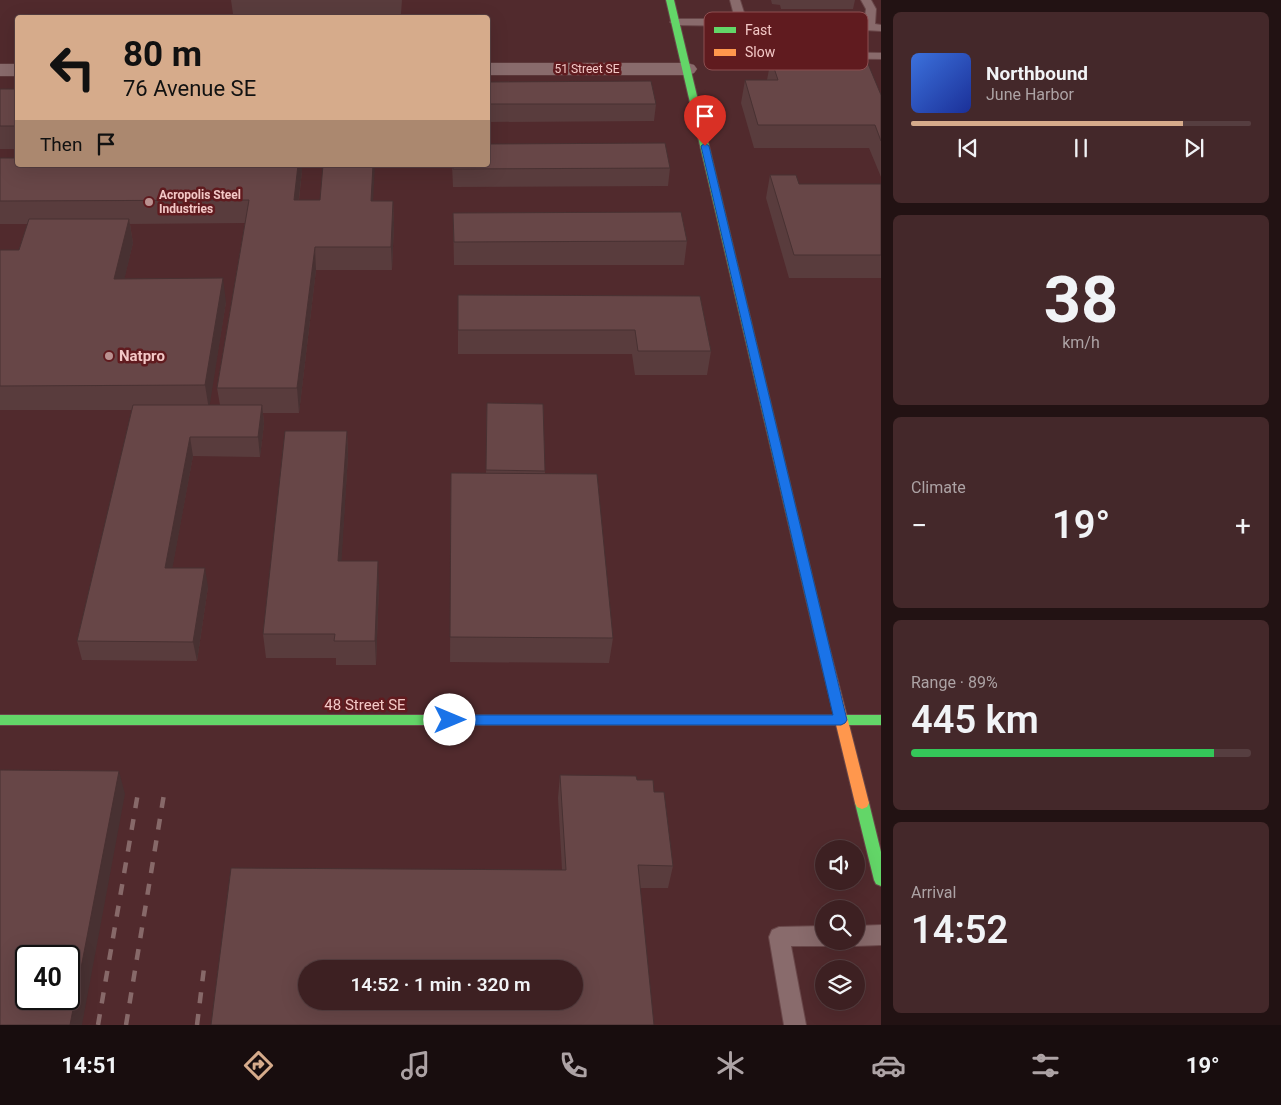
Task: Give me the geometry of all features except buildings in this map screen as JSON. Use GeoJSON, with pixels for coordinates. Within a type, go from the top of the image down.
{"type":"FeatureCollection","features":[{"type":"Feature","properties":{"kind":"street"},"geometry":{"type":"LineString","coordinates":[[670,0],[841,720],[881,880]]}},
{"type":"Feature","properties":{"kind":"street","name":"51 Street SE"},"geometry":{"type":"LineString","coordinates":[[490,69],[687,69]]}},
{"type":"Feature","properties":{"kind":"street"},"geometry":{"type":"LineString","coordinates":[[0,70],[15,70]]}},
{"type":"Feature","properties":{"kind":"street","name":"48 Street SE"},"geometry":{"type":"LineString","coordinates":[[0,720],[881,720]]}},
{"type":"Feature","properties":{"kind":"lane"},"geometry":{"type":"LineString","coordinates":[[866,0],[871,9],[869,28],[881,28]]}},
{"type":"Feature","properties":{"kind":"lane"},"geometry":{"type":"LineString","coordinates":[[675,22],[704,22]]}},
{"type":"Feature","properties":{"kind":"lane"},"geometry":{"type":"LineString","coordinates":[[868,56],[881,56]]}},
{"type":"Feature","properties":{"kind":"lane"},"geometry":{"type":"LineString","coordinates":[[865,936],[881,935]]}},
{"type":"Feature","properties":{"kind":"lane"},"geometry":{"type":"LineString","coordinates":[[794,1025],[779,937],[815,936]]}},
{"type":"Feature","properties":{"kind":"railway"},"geometry":{"type":"LineString","coordinates":[[98,1025],[139,787]]}},
{"type":"Feature","properties":{"kind":"railway"},"geometry":{"type":"LineString","coordinates":[[126,1025],[165,788]]}},
{"type":"Feature","properties":{"kind":"railway"},"geometry":{"type":"LineString","coordinates":[[197,1025],[205,960]]}},
{"type":"Feature","properties":{"kind":"traffic: fast"},"geometry":{"type":"LineString","coordinates":[[670,0],[823,646]]}},
{"type":"Feature","properties":{"kind":"traffic: fast"},"geometry":{"type":"LineString","coordinates":[[0,720],[525,720]]}},
{"type":"Feature","properties":{"kind":"traffic: fast"},"geometry":{"type":"LineString","coordinates":[[739,720],[881,720]]}},
{"type":"Feature","properties":{"kind":"traffic: fast"},"geometry":{"type":"LineString","coordinates":[[862,803],[881,880]]}},
{"type":"Feature","properties":{"kind":"traffic: slow"},"geometry":{"type":"LineString","coordinates":[[823,646],[862,803]]}},
{"type":"Feature","properties":{"kind":"traffic: slow"},"geometry":{"type":"LineString","coordinates":[[525,720],[739,720]]}},
{"type":"Feature","properties":{"kind":"place","name":"Acropolis Steel Industries"},"geometry":{"type":"Point","coordinates":[149,202]}},
{"type":"Feature","properties":{"kind":"place","name":"Natpro"},"geometry":{"type":"Point","coordinates":[109,356]}},
{"type":"Feature","properties":{"kind":"route"},"geometry":{"type":"LineString","coordinates":[[450,720],[841,720],[705,146]]}}]}
